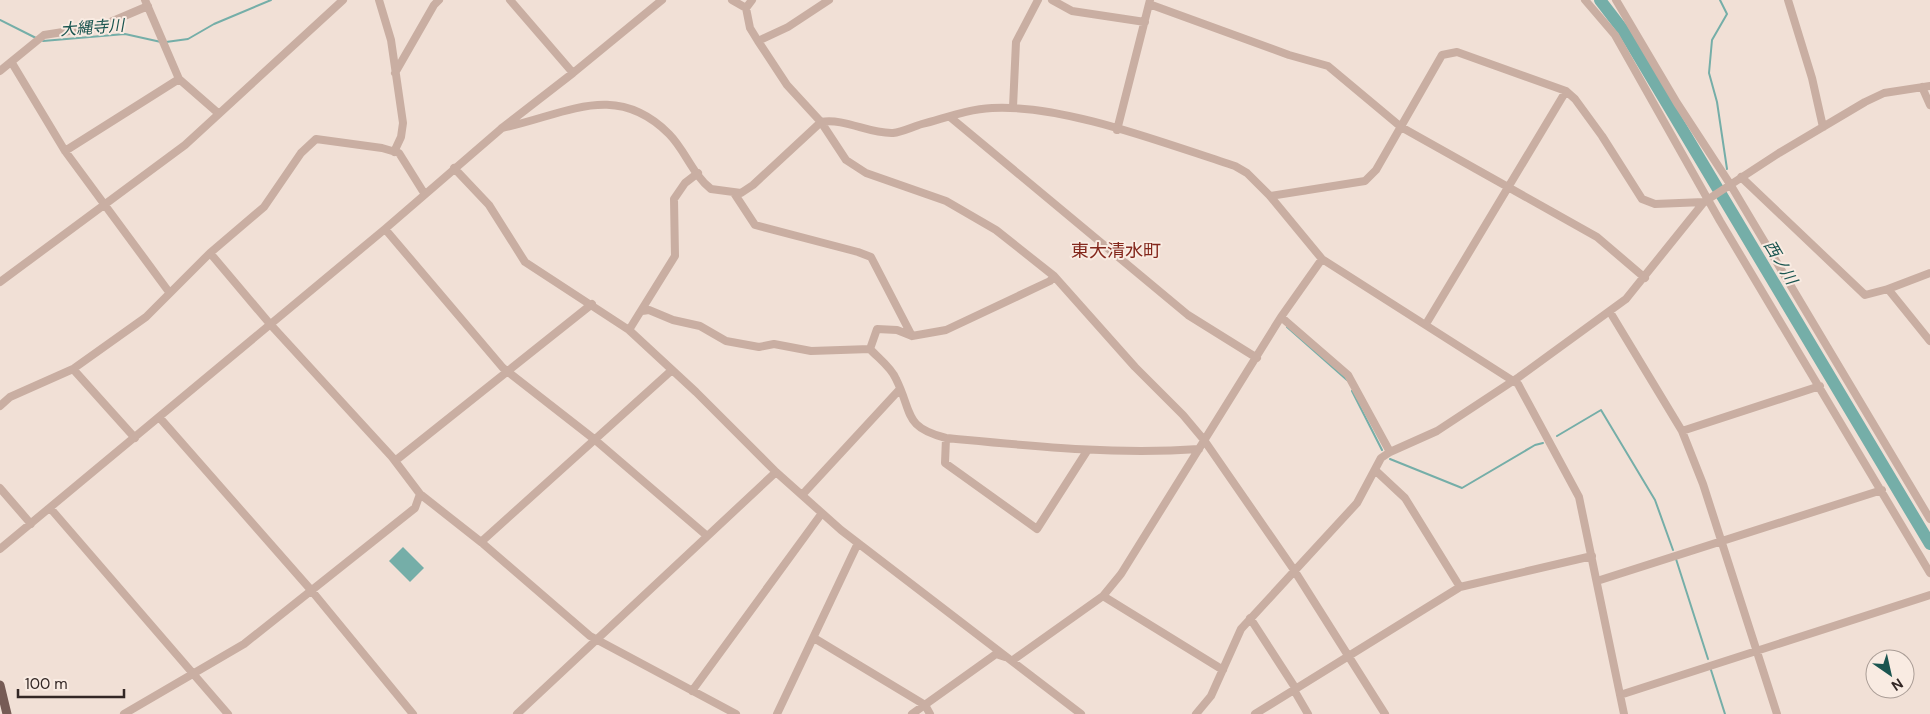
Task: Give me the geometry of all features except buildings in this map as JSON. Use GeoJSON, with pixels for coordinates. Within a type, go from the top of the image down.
{"type":"FeatureCollection","features":[{"type":"Feature","properties":{"kind":"main road"},"geometry":{"type":"LineString","coordinates":[[0,685],[8,714]]}},
{"type":"Feature","properties":{"kind":"street"},"geometry":{"type":"LineString","coordinates":[[0,282],[185,145],[343,0]]}},
{"type":"Feature","properties":{"kind":"street"},"geometry":{"type":"LineString","coordinates":[[379,0],[391,40],[403,123],[401,137],[394,152]]}},
{"type":"Feature","properties":{"kind":"street"},"geometry":{"type":"LineString","coordinates":[[395,73],[434,5],[439,0]]}},
{"type":"Feature","properties":{"kind":"street"},"geometry":{"type":"LineString","coordinates":[[510,0],[573,73]]}},
{"type":"Feature","properties":{"kind":"street"},"geometry":{"type":"LineString","coordinates":[[0,549],[385,229],[424,193],[502,128],[662,0]]}},
{"type":"Feature","properties":{"kind":"street"},"geometry":{"type":"LineString","coordinates":[[732,0],[746,8]]}},
{"type":"Feature","properties":{"kind":"street"},"geometry":{"type":"LineString","coordinates":[[752,0],[746,8],[750,28],[787,85],[821,122],[846,160],[872,176],[946,201],[974,216],[1054,276],[1129,360],[1183,415],[1204,440],[1294,570],[1385,714]]}},
{"type":"Feature","properties":{"kind":"street"},"geometry":{"type":"LineString","coordinates":[[758,41],[788,27],[829,0]]}},
{"type":"Feature","properties":{"kind":"street"},"geometry":{"type":"LineString","coordinates":[[1013,107],[1016,42],[1038,0]]}},
{"type":"Feature","properties":{"kind":"street"},"geometry":{"type":"LineString","coordinates":[[1052,0],[1072,10],[1145,22]]}},
{"type":"Feature","properties":{"kind":"street"},"geometry":{"type":"LineString","coordinates":[[1585,0],[1615,35],[1708,199],[1930,573]]}},
{"type":"Feature","properties":{"kind":"street"},"geometry":{"type":"LineString","coordinates":[[1616,0],[1930,519]]}},
{"type":"Feature","properties":{"kind":"street"},"geometry":{"type":"LineString","coordinates":[[1788,0],[1812,78],[1824,127]]}},
{"type":"Feature","properties":{"kind":"street"},"geometry":{"type":"LineString","coordinates":[[1117,130],[1150,2],[1289,55],[1328,66],[1401,127],[1597,238],[1645,278]]}},
{"type":"Feature","properties":{"kind":"street"},"geometry":{"type":"LineString","coordinates":[[0,71],[43,36],[101,26],[146,3],[179,79],[218,113]]}},
{"type":"Feature","properties":{"kind":"street"},"geometry":{"type":"LineString","coordinates":[[1270,196],[1365,181],[1376,170],[1442,55],[1457,52],[1566,91],[1575,99],[1602,136],[1642,199],[1655,204],[1708,199]]}},
{"type":"Feature","properties":{"kind":"street"},"geometry":{"type":"LineString","coordinates":[[12,62],[65,151],[104,206],[170,292]]}},
{"type":"Feature","properties":{"kind":"street"},"geometry":{"type":"LineString","coordinates":[[65,151],[179,79]]}},
{"type":"Feature","properties":{"kind":"street"},"geometry":{"type":"LineString","coordinates":[[1196,714],[1212,696],[1240,629],[1357,503],[1382,458],[1390,452],[1438,431],[1514,381],[1610,312],[1626,299],[1645,278],[1708,199],[1741,177],[1884,93],[1926,87],[1930,105]]}},
{"type":"Feature","properties":{"kind":"street"},"geometry":{"type":"LineString","coordinates":[[1426,324],[1566,91]]}},
{"type":"Feature","properties":{"kind":"street"},"geometry":{"type":"LineString","coordinates":[[502,128],[604,104],[635,109],[670,136],[711,189],[741,194],[821,122],[857,126],[890,133],[950,117],[968,110],[1013,107],[1050,113],[1117,130],[1235,166],[1247,172],[1270,196],[1322,259],[1518,384],[1576,488],[1592,556],[1624,714]]}},
{"type":"Feature","properties":{"kind":"street"},"geometry":{"type":"LineString","coordinates":[[950,117],[1188,314],[1257,358]]}},
{"type":"Feature","properties":{"kind":"street"},"geometry":{"type":"LineString","coordinates":[[0,406],[10,398],[73,369],[146,317],[210,253],[264,207],[301,153],[316,139],[374,146],[399,154],[424,193]]}},
{"type":"Feature","properties":{"kind":"street"},"geometry":{"type":"LineString","coordinates":[[454,168],[489,205],[525,262],[592,304],[629,330],[776,472],[858,544],[1013,660],[1081,714]]}},
{"type":"Feature","properties":{"kind":"street"},"geometry":{"type":"LineString","coordinates":[[629,330],[675,256],[674,199],[685,183],[698,173]]}},
{"type":"Feature","properties":{"kind":"street"},"geometry":{"type":"LineString","coordinates":[[1741,177],[1866,295],[1888,290],[1930,273]]}},
{"type":"Feature","properties":{"kind":"street"},"geometry":{"type":"LineString","coordinates":[[734,193],[755,224],[871,257],[912,336]]}},
{"type":"Feature","properties":{"kind":"street"},"geometry":{"type":"LineString","coordinates":[[385,229],[503,368],[594,439],[706,535]]}},
{"type":"Feature","properties":{"kind":"street"},"geometry":{"type":"LineString","coordinates":[[210,253],[270,324],[395,461],[420,494],[481,542],[595,639],[736,714]]}},
{"type":"Feature","properties":{"kind":"street"},"geometry":{"type":"LineString","coordinates":[[1013,660],[1103,596],[1121,574],[1282,317],[1322,259]]}},
{"type":"Feature","properties":{"kind":"street"},"geometry":{"type":"LineString","coordinates":[[870,349],[877,329],[897,330],[912,336],[946,330],[1050,281],[1054,276]]}},
{"type":"Feature","properties":{"kind":"street"},"geometry":{"type":"LineString","coordinates":[[1888,290],[1930,341]]}},
{"type":"Feature","properties":{"kind":"street"},"geometry":{"type":"LineString","coordinates":[[395,461],[592,304]]}},
{"type":"Feature","properties":{"kind":"street"},"geometry":{"type":"LineString","coordinates":[[642,311],[649,310],[673,320],[700,326],[726,341],[759,348],[774,344],[811,351],[870,349]]}},
{"type":"Feature","properties":{"kind":"street"},"geometry":{"type":"LineString","coordinates":[[1610,312],[1682,431],[1702,484],[1777,714]]}},
{"type":"Feature","properties":{"kind":"street"},"geometry":{"type":"LineString","coordinates":[[1282,317],[1348,375],[1390,452]]}},
{"type":"Feature","properties":{"kind":"street"},"geometry":{"type":"LineString","coordinates":[[870,349],[896,378],[916,425],[926,433],[946,438],[1087,451],[1156,452],[1200,449]]}},
{"type":"Feature","properties":{"kind":"street"},"geometry":{"type":"LineString","coordinates":[[73,369],[134,438]]}},
{"type":"Feature","properties":{"kind":"street"},"geometry":{"type":"LineString","coordinates":[[481,542],[672,370]]}},
{"type":"Feature","properties":{"kind":"street"},"geometry":{"type":"LineString","coordinates":[[1682,431],[1820,386]]}},
{"type":"Feature","properties":{"kind":"street"},"geometry":{"type":"LineString","coordinates":[[802,494],[900,389]]}},
{"type":"Feature","properties":{"kind":"street"},"geometry":{"type":"LineString","coordinates":[[159,417],[311,590],[413,714]]}},
{"type":"Feature","properties":{"kind":"street"},"geometry":{"type":"LineString","coordinates":[[946,438],[945,463],[1038,529],[1087,451]]}},
{"type":"Feature","properties":{"kind":"street"},"geometry":{"type":"LineString","coordinates":[[1375,470],[1405,498],[1460,588]]}},
{"type":"Feature","properties":{"kind":"street"},"geometry":{"type":"LineString","coordinates":[[517,714],[706,535],[776,472]]}},
{"type":"Feature","properties":{"kind":"street"},"geometry":{"type":"LineString","coordinates":[[0,488],[31,524]]}},
{"type":"Feature","properties":{"kind":"street"},"geometry":{"type":"LineString","coordinates":[[1597,581],[1882,490]]}},
{"type":"Feature","properties":{"kind":"street"},"geometry":{"type":"LineString","coordinates":[[124,714],[244,644],[415,508],[420,494]]}},
{"type":"Feature","properties":{"kind":"street"},"geometry":{"type":"LineString","coordinates":[[50,508],[228,714]]}},
{"type":"Feature","properties":{"kind":"street"},"geometry":{"type":"LineString","coordinates":[[692,691],[822,513]]}},
{"type":"Feature","properties":{"kind":"street"},"geometry":{"type":"LineString","coordinates":[[777,714],[858,544]]}},
{"type":"Feature","properties":{"kind":"street"},"geometry":{"type":"LineString","coordinates":[[1255,714],[1460,588],[1592,556]]}},
{"type":"Feature","properties":{"kind":"street"},"geometry":{"type":"LineString","coordinates":[[1620,695],[1930,595]]}},
{"type":"Feature","properties":{"kind":"street"},"geometry":{"type":"LineString","coordinates":[[1103,596],[1223,670]]}},
{"type":"Feature","properties":{"kind":"street"},"geometry":{"type":"LineString","coordinates":[[1250,618],[1308,714]]}},
{"type":"Feature","properties":{"kind":"street"},"geometry":{"type":"LineString","coordinates":[[814,638],[925,705],[930,714]]}},
{"type":"Feature","properties":{"kind":"street"},"geometry":{"type":"LineString","coordinates":[[912,714],[996,654],[1013,660]]}},
{"type":"Feature","properties":{"kind":"water"},"geometry":{"type":"Polygon","coordinates":[[[403,547],[424,568],[410,582],[389,561],[403,547]]]}},
{"type":"Feature","properties":{"kind":"waterway","name":"大縄寺川"},"geometry":{"type":"LineString","coordinates":[[166,42],[188,39],[214,24],[271,0]]}},
{"type":"Feature","properties":{"kind":"waterway","name":"西ノ川"},"geometry":{"type":"LineString","coordinates":[[1600,0],[1623,30],[1930,544]]}},
{"type":"Feature","properties":{"kind":"waterway"},"geometry":{"type":"LineString","coordinates":[[1720,0],[1727,14],[1712,40],[1709,73],[1717,102],[1727,169]]}},
{"type":"Feature","properties":{"kind":"waterway","name":"大縄寺川"},"geometry":{"type":"LineString","coordinates":[[0,20],[36,38]]}},
{"type":"Feature","properties":{"kind":"waterway","name":"大縄寺川"},"geometry":{"type":"LineString","coordinates":[[43,41],[125,34],[161,42]]}},
{"type":"Feature","properties":{"kind":"waterway"},"geometry":{"type":"LineString","coordinates":[[1287,327],[1347,380]]}},
{"type":"Feature","properties":{"kind":"waterway"},"geometry":{"type":"LineString","coordinates":[[1352,391],[1382,450]]}},
{"type":"Feature","properties":{"kind":"waterway"},"geometry":{"type":"LineString","coordinates":[[1557,436],[1601,410],[1655,500],[1673,550]]}},
{"type":"Feature","properties":{"kind":"waterway"},"geometry":{"type":"LineString","coordinates":[[1390,459],[1462,488],[1535,445],[1543,443]]}},
{"type":"Feature","properties":{"kind":"waterway"},"geometry":{"type":"LineString","coordinates":[[1676,559],[1708,659]]}},
{"type":"Feature","properties":{"kind":"waterway"},"geometry":{"type":"LineString","coordinates":[[1711,670],[1725,714]]}},
{"type":"Feature","properties":{"kind":"district","name":"東大清水町"},"geometry":{"type":"Point","coordinates":[1116,251]}}]}
